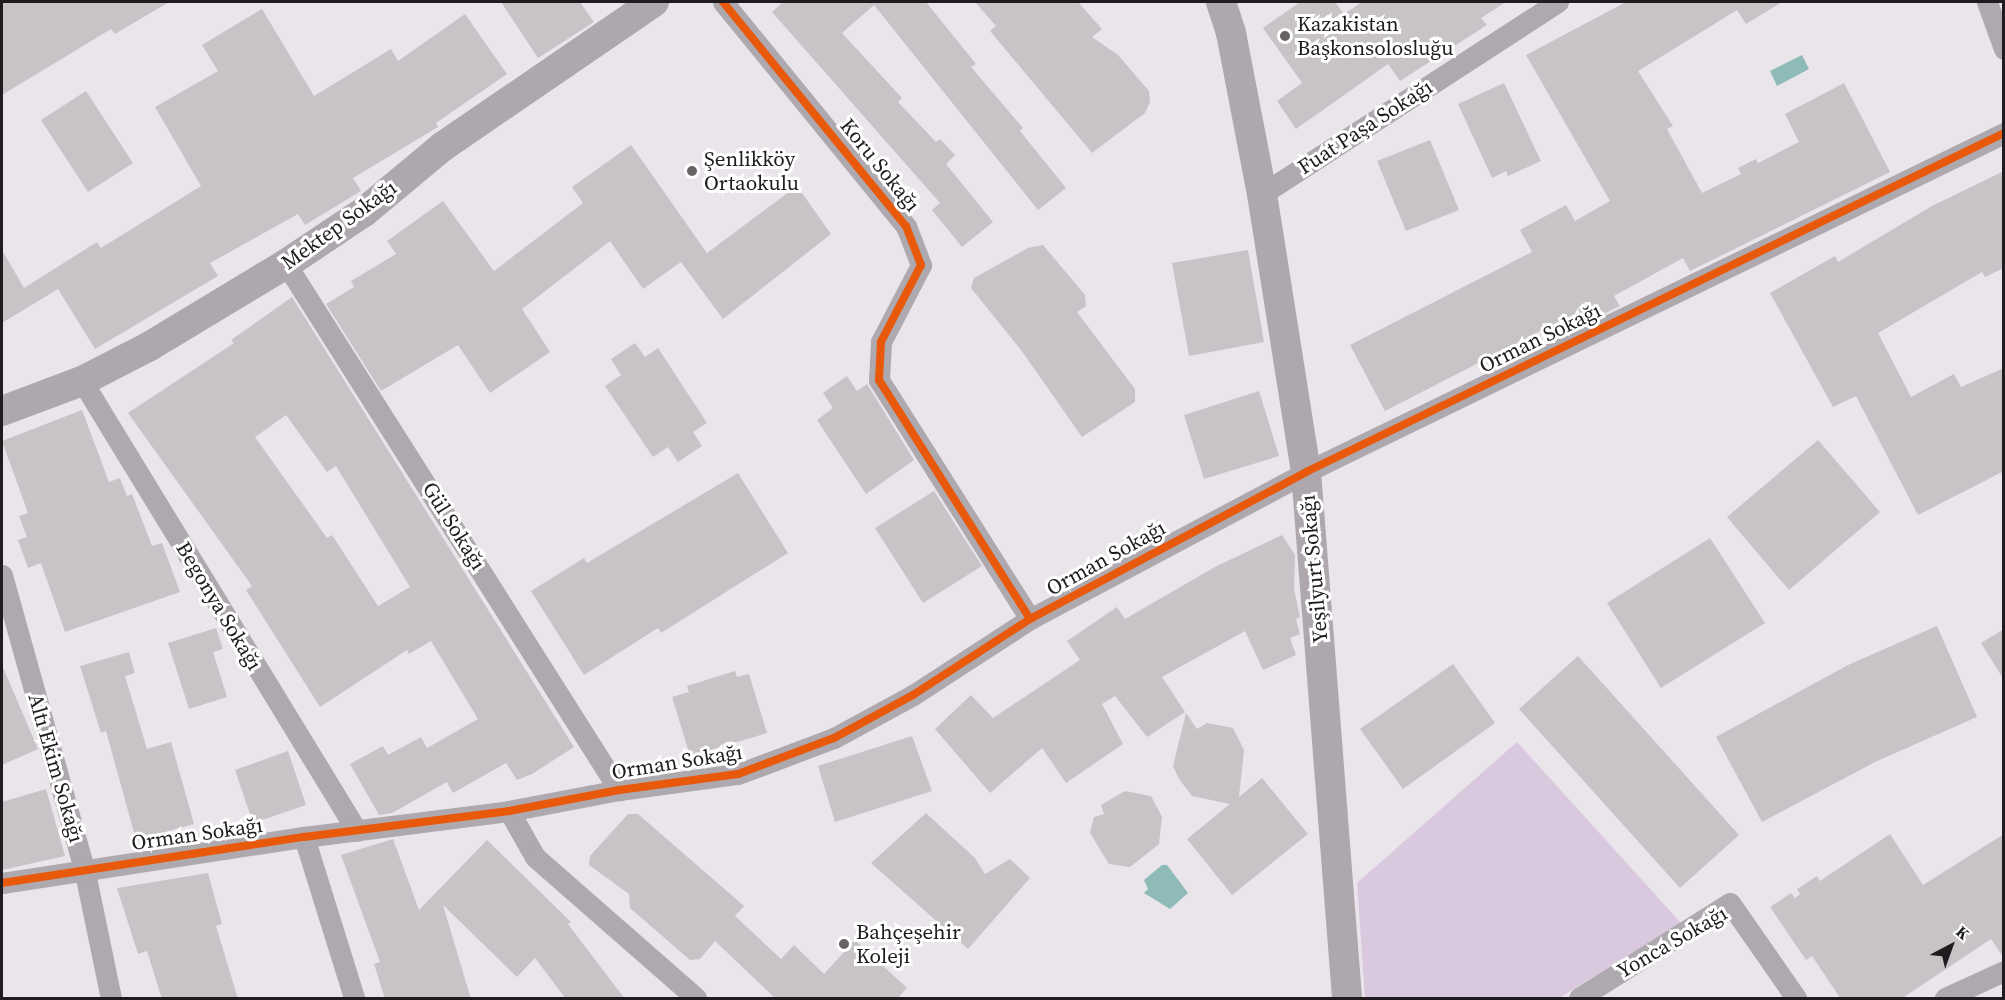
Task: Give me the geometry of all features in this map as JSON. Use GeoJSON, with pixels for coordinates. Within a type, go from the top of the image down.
{"type":"FeatureCollection","features":[{"type":"Feature","properties":{"kind":"main road","name":"Mektep Sokağı"},"geometry":{"type":"LineString","coordinates":[[2,411],[82,381],[150,346],[286,264],[364,212],[442,147],[654,2]]}},
{"type":"Feature","properties":{"kind":"main road","name":"Yeşilyurt Sokağı"},"geometry":{"type":"LineString","coordinates":[[1221,2],[1232,33],[1262,194],[1306,472],[1347,999]]}},
{"type":"Feature","properties":{"kind":"street","name":"Koru Sokağı"},"geometry":{"type":"LineString","coordinates":[[723,2],[906,226],[921,265],[881,342],[879,380],[1030,619]]}},
{"type":"Feature","properties":{"kind":"street","name":"Fuat Paşa Sokağı"},"geometry":{"type":"LineString","coordinates":[[1262,194],[1558,2]]}},
{"type":"Feature","properties":{"kind":"street"},"geometry":{"type":"LineString","coordinates":[[1987,2],[2004,49]]}},
{"type":"Feature","properties":{"kind":"street","name":"Orman Sokağı"},"geometry":{"type":"LineString","coordinates":[[2,883],[84,868],[509,811],[619,790],[738,774],[834,738],[913,695],[1030,619],[1306,472],[2004,133]]}},
{"type":"Feature","properties":{"kind":"street","name":"Gül Sokağı"},"geometry":{"type":"LineString","coordinates":[[286,264],[619,790]]}},
{"type":"Feature","properties":{"kind":"street","name":"Begonya Sokağı"},"geometry":{"type":"LineString","coordinates":[[82,381],[357,831]]}},
{"type":"Feature","properties":{"kind":"street","name":"Altı Ekim Sokağı"},"geometry":{"type":"LineString","coordinates":[[2,575],[84,868],[111,999]]}},
{"type":"Feature","properties":{"kind":"street"},"geometry":{"type":"LineString","coordinates":[[509,811],[535,857],[696,999]]}},
{"type":"Feature","properties":{"kind":"street"},"geometry":{"type":"LineString","coordinates":[[304,837],[354,999]]}},
{"type":"Feature","properties":{"kind":"street","name":"Yonca Sokağı"},"geometry":{"type":"LineString","coordinates":[[1579,999],[1730,903],[1796,999]]}},
{"type":"Feature","properties":{"kind":"street"},"geometry":{"type":"LineString","coordinates":[[1946,999],[2004,971]]}},
{"type":"Feature","properties":{"kind":"shaded area"},"geometry":{"type":"Polygon","coordinates":[[[1517,742],[1681,923],[1559,998],[1365,998],[1357,883],[1517,742]]]}},
{"type":"Feature","properties":{"kind":"water"},"geometry":{"type":"Polygon","coordinates":[[[1802,55],[1809,69],[1777,86],[1770,71],[1802,55]]]}},
{"type":"Feature","properties":{"kind":"water"},"geometry":{"type":"Polygon","coordinates":[[[1162,865],[1167,865],[1188,893],[1170,909],[1144,893],[1148,889],[1144,880],[1162,865]]]}},
{"type":"Feature","properties":{"kind":"building"},"geometry":{"type":"Polygon","coordinates":[[[2,2],[169,2],[115,34],[111,29],[2,95],[2,2]]]}},
{"type":"Feature","properties":{"kind":"building"},"geometry":{"type":"Polygon","coordinates":[[[501,2],[580,2],[594,22],[538,58],[501,2]]]}},
{"type":"Feature","properties":{"kind":"building"},"geometry":{"type":"Polygon","coordinates":[[[783,2],[926,2],[976,64],[971,67],[1023,128],[1020,131],[1066,188],[1038,210],[874,5],[842,33],[902,98],[898,102],[936,142],[940,139],[955,155],[946,164],[993,222],[962,247],[932,210],[940,203],[772,12],[783,2]]]}},
{"type":"Feature","properties":{"kind":"building"},"geometry":{"type":"Polygon","coordinates":[[[975,2],[1078,2],[1102,29],[1092,37],[1118,55],[1149,91],[1150,102],[1145,113],[1092,153],[990,31],[996,26],[975,2]]]}},
{"type":"Feature","properties":{"kind":"building"},"geometry":{"type":"Polygon","coordinates":[[[1300,2],[1335,2],[1344,14],[1362,2],[1506,2],[1481,18],[1487,25],[1400,81],[1388,64],[1296,129],[1277,101],[1302,83],[1263,28],[1300,2]]]}},
{"type":"Feature","properties":{"kind":"building"},"geometry":{"type":"Polygon","coordinates":[[[1626,2],[1782,2],[1746,24],[1737,10],[1638,71],[1673,126],[1667,129],[1702,193],[1741,174],[1738,168],[1756,159],[1758,163],[1799,142],[1785,114],[1844,83],[1890,172],[1690,271],[1683,258],[1614,296],[1620,306],[1572,329],[1566,318],[1385,411],[1350,345],[1532,252],[1520,230],[1566,205],[1575,221],[1610,201],[1526,55],[1626,2]]]}},
{"type":"Feature","properties":{"kind":"building"},"geometry":{"type":"Polygon","coordinates":[[[262,9],[314,96],[391,49],[398,61],[465,14],[507,74],[436,123],[438,127],[353,178],[361,191],[305,225],[298,214],[210,263],[218,276],[95,349],[58,289],[2,323],[2,250],[24,288],[97,242],[101,248],[201,186],[155,107],[218,71],[202,45],[262,9]]]}},
{"type":"Feature","properties":{"kind":"building"},"geometry":{"type":"Polygon","coordinates":[[[1504,83],[1541,161],[1508,176],[1506,171],[1492,178],[1458,104],[1504,83]]]}},
{"type":"Feature","properties":{"kind":"building"},"geometry":{"type":"Polygon","coordinates":[[[86,91],[133,163],[88,192],[41,120],[86,91]]]}},
{"type":"Feature","properties":{"kind":"building"},"geometry":{"type":"Polygon","coordinates":[[[1430,140],[1459,210],[1406,231],[1377,161],[1430,140]]]}},
{"type":"Feature","properties":{"kind":"building"},"geometry":{"type":"Polygon","coordinates":[[[631,145],[707,253],[797,186],[831,234],[723,319],[681,262],[643,289],[610,241],[522,309],[550,352],[490,393],[458,345],[381,391],[326,304],[354,287],[351,281],[396,254],[387,241],[443,201],[494,271],[583,203],[572,187],[631,145]]]}},
{"type":"Feature","properties":{"kind":"building"},"geometry":{"type":"Polygon","coordinates":[[[2004,171],[2004,268],[1985,277],[1982,272],[1878,333],[1911,397],[1954,374],[1961,387],[2004,368],[2004,471],[1918,515],[1856,396],[1833,407],[1770,293],[1835,256],[1838,262],[1932,206],[2004,171]]]}},
{"type":"Feature","properties":{"kind":"building"},"geometry":{"type":"Polygon","coordinates":[[[1043,245],[1085,295],[1086,306],[1077,312],[1135,389],[1135,402],[1082,437],[1021,350],[971,288],[974,278],[1028,248],[1043,245]]]}},
{"type":"Feature","properties":{"kind":"building"},"geometry":{"type":"Polygon","coordinates":[[[1248,250],[1264,342],[1189,356],[1172,263],[1248,250]]]}},
{"type":"Feature","properties":{"kind":"building"},"geometry":{"type":"Polygon","coordinates":[[[292,297],[574,747],[532,774],[517,780],[506,763],[453,793],[447,782],[392,813],[379,815],[350,764],[383,746],[388,755],[421,737],[427,748],[478,719],[431,641],[409,654],[407,650],[320,707],[246,590],[252,586],[128,413],[234,343],[231,340],[292,297]],[[286,415],[255,437],[327,538],[332,535],[378,606],[410,587],[336,466],[327,472],[286,415]]]}},
{"type":"Feature","properties":{"kind":"building"},"geometry":{"type":"Polygon","coordinates":[[[635,343],[645,357],[658,348],[707,423],[693,432],[702,446],[678,462],[668,447],[653,457],[605,386],[621,375],[611,359],[635,343]]]}},
{"type":"Feature","properties":{"kind":"building"},"geometry":{"type":"Polygon","coordinates":[[[847,376],[857,391],[867,384],[914,460],[866,494],[817,420],[833,408],[823,393],[847,376]]]}},
{"type":"Feature","properties":{"kind":"building"},"geometry":{"type":"Polygon","coordinates":[[[1259,391],[1279,456],[1204,479],[1184,415],[1259,391]]]}},
{"type":"Feature","properties":{"kind":"building"},"geometry":{"type":"Polygon","coordinates":[[[82,410],[109,482],[120,478],[127,496],[132,494],[152,546],[162,543],[180,592],[65,632],[41,563],[28,568],[18,540],[27,537],[19,516],[28,513],[2,441],[82,410]]]}},
{"type":"Feature","properties":{"kind":"building"},"geometry":{"type":"Polygon","coordinates":[[[1818,440],[1880,512],[1789,590],[1727,517],[1818,440]]]}},
{"type":"Feature","properties":{"kind":"building"},"geometry":{"type":"Polygon","coordinates":[[[738,473],[788,553],[661,633],[658,628],[584,675],[531,591],[584,558],[587,563],[738,473]]]}},
{"type":"Feature","properties":{"kind":"building"},"geometry":{"type":"Polygon","coordinates":[[[934,491],[982,566],[923,603],[875,528],[934,491]]]}},
{"type":"Feature","properties":{"kind":"building"},"geometry":{"type":"Polygon","coordinates":[[[1282,535],[1295,555],[1294,589],[1300,617],[1296,619],[1300,634],[1290,638],[1296,655],[1263,670],[1245,631],[1162,677],[1185,712],[1147,737],[1115,696],[1102,704],[1123,744],[1066,783],[1042,748],[990,793],[935,729],[971,695],[993,718],[1080,660],[1067,641],[1117,607],[1125,619],[1215,567],[1282,535]]]}},
{"type":"Feature","properties":{"kind":"building"},"geometry":{"type":"Polygon","coordinates":[[[1710,538],[1765,623],[1661,688],[1607,603],[1710,538]]]}},
{"type":"Feature","properties":{"kind":"building"},"geometry":{"type":"Polygon","coordinates":[[[1937,626],[1977,717],[1877,761],[1762,822],[1716,737],[1848,665],[1937,626]]]}},
{"type":"Feature","properties":{"kind":"building"},"geometry":{"type":"Polygon","coordinates":[[[216,628],[223,649],[213,652],[227,697],[189,709],[168,643],[216,628]]]}},
{"type":"Feature","properties":{"kind":"building"},"geometry":{"type":"Polygon","coordinates":[[[2004,629],[2004,680],[1981,643],[2004,629]]]}},
{"type":"Feature","properties":{"kind":"building"},"geometry":{"type":"Polygon","coordinates":[[[129,652],[135,673],[125,676],[147,749],[171,742],[194,824],[136,840],[106,731],[101,733],[80,666],[129,652]]]}},
{"type":"Feature","properties":{"kind":"building"},"geometry":{"type":"Polygon","coordinates":[[[1578,656],[1739,835],[1680,888],[1519,709],[1578,656]]]}},
{"type":"Feature","properties":{"kind":"building"},"geometry":{"type":"Polygon","coordinates":[[[1453,664],[1495,723],[1403,789],[1360,729],[1453,664]]]}},
{"type":"Feature","properties":{"kind":"building"},"geometry":{"type":"Polygon","coordinates":[[[2,665],[38,749],[2,765],[2,665]]]}},
{"type":"Feature","properties":{"kind":"building"},"geometry":{"type":"Polygon","coordinates":[[[735,671],[737,677],[749,674],[767,733],[690,756],[672,697],[689,692],[687,686],[735,671]]]}},
{"type":"Feature","properties":{"kind":"building"},"geometry":{"type":"Polygon","coordinates":[[[1186,713],[1197,729],[1207,723],[1233,728],[1244,750],[1239,797],[1262,778],[1308,834],[1232,895],[1187,839],[1230,804],[1192,796],[1179,779],[1173,766],[1186,713]]]}},
{"type":"Feature","properties":{"kind":"building"},"geometry":{"type":"Polygon","coordinates":[[[912,736],[932,791],[835,822],[818,766],[912,736]]]}},
{"type":"Feature","properties":{"kind":"building"},"geometry":{"type":"Polygon","coordinates":[[[288,751],[306,805],[253,823],[235,770],[288,751]]]}},
{"type":"Feature","properties":{"kind":"building"},"geometry":{"type":"Polygon","coordinates":[[[46,789],[65,856],[2,870],[2,802],[46,789]]]}},
{"type":"Feature","properties":{"kind":"building"},"geometry":{"type":"Polygon","coordinates":[[[1125,791],[1151,796],[1162,817],[1159,844],[1130,867],[1109,864],[1090,833],[1094,817],[1104,814],[1101,805],[1125,791]]]}},
{"type":"Feature","properties":{"kind":"building"},"geometry":{"type":"Polygon","coordinates":[[[926,813],[975,858],[985,874],[1010,859],[1030,878],[968,949],[871,863],[926,813]]]}},
{"type":"Feature","properties":{"kind":"building"},"geometry":{"type":"Polygon","coordinates":[[[628,814],[638,814],[744,906],[735,916],[781,959],[794,945],[824,974],[855,940],[907,988],[897,999],[776,999],[715,941],[700,959],[690,960],[630,908],[629,894],[589,865],[590,856],[628,814]]]}},
{"type":"Feature","properties":{"kind":"building"},"geometry":{"type":"Polygon","coordinates":[[[1890,834],[1923,885],[2004,834],[2004,958],[1991,939],[1901,999],[1841,999],[1812,956],[1806,960],[1770,907],[1791,893],[1795,898],[1800,894],[1797,889],[1817,876],[1820,881],[1890,834]]]}},
{"type":"Feature","properties":{"kind":"building"},"geometry":{"type":"Polygon","coordinates":[[[393,839],[419,910],[487,840],[571,922],[568,924],[625,999],[566,999],[535,958],[517,977],[443,905],[471,999],[385,999],[374,964],[380,962],[341,855],[393,839]]]}},
{"type":"Feature","properties":{"kind":"building"},"geometry":{"type":"Polygon","coordinates":[[[208,873],[222,924],[216,926],[238,999],[162,999],[147,951],[138,954],[117,888],[208,873]]]}},
{"type":"Feature","properties":{"kind":"cycle path"},"geometry":{"type":"LineString","coordinates":[[723,2],[906,226],[921,265],[881,342],[879,380],[1030,619]]}},
{"type":"Feature","properties":{"kind":"cycle path"},"geometry":{"type":"LineString","coordinates":[[2,883],[304,837],[509,811],[619,790],[738,774],[834,738],[913,695],[1030,619],[1306,472],[2004,133]]}},
{"type":"Feature","properties":{"kind":"place","name":"Kazakistan Başkonsolosluğu"},"geometry":{"type":"Point","coordinates":[1285,36]}},
{"type":"Feature","properties":{"kind":"place","name":"Şenlikköy Ortaokulu"},"geometry":{"type":"Point","coordinates":[692,171]}},
{"type":"Feature","properties":{"kind":"place","name":"Bahçeşehir Koleji"},"geometry":{"type":"Point","coordinates":[844,944]}}]}
